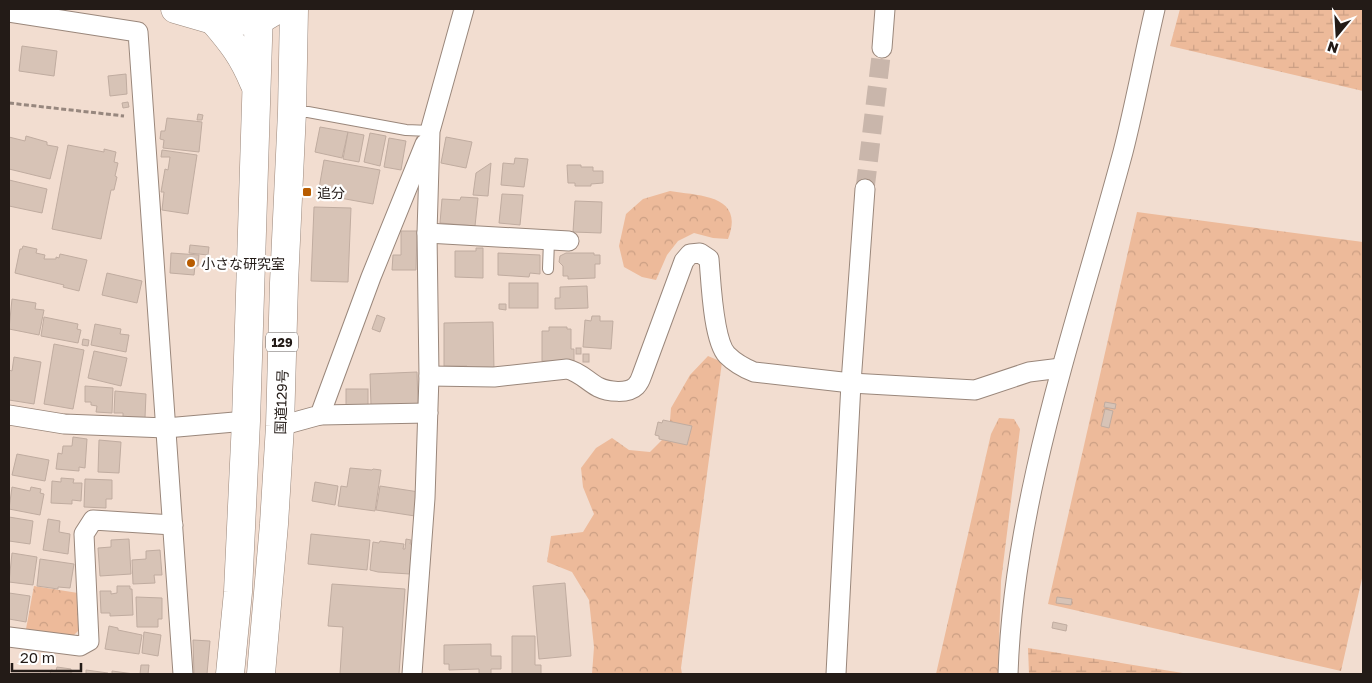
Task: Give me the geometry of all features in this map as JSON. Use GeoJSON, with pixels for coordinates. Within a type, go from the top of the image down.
{"type":"FeatureCollection","features":[{"type":"Feature","properties":{"kind":"highway"},"geometry":{"type":"LineString","coordinates":[[175,9],[213,20],[258,12],[278,40],[293,71]]}},
{"type":"Feature","properties":{"kind":"highway","name":"国道129号"},"geometry":{"type":"LineString","coordinates":[[261,674],[274,524],[280,426],[294,9]]}},
{"type":"Feature","properties":{"kind":"highway","name":"129"},"geometry":{"type":"LineString","coordinates":[[230,674],[238,592],[246,421],[258,12]]}},
{"type":"Feature","properties":{"kind":"highway"},"geometry":{"type":"LineString","coordinates":[[213,20],[246,63],[256,89]]}},
{"type":"Feature","properties":{"kind":"street"},"geometry":{"type":"LineString","coordinates":[[320,415],[371,277],[430,131],[464,9]]}},
{"type":"Feature","properties":{"kind":"street"},"geometry":{"type":"LineString","coordinates":[[882,48],[885,9]]}},
{"type":"Feature","properties":{"kind":"street"},"geometry":{"type":"LineString","coordinates":[[1008,674],[1017,578],[1031,496],[1061,368],[1123,151],[1155,9]]}},
{"type":"Feature","properties":{"kind":"street"},"geometry":{"type":"LineString","coordinates":[[9,12],[138,32],[183,674]]}},
{"type":"Feature","properties":{"kind":"street"},"geometry":{"type":"LineString","coordinates":[[412,674],[425,498],[428,413],[427,234],[430,131]]}},
{"type":"Feature","properties":{"kind":"street"},"geometry":{"type":"LineString","coordinates":[[836,674],[851,383],[865,189]]}},
{"type":"Feature","properties":{"kind":"street"},"geometry":{"type":"LineString","coordinates":[[427,234],[569,241]]}},
{"type":"Feature","properties":{"kind":"street"},"geometry":{"type":"LineString","coordinates":[[429,376],[494,377],[567,369],[577,372],[599,388],[626,391],[636,386],[642,375],[684,261],[690,254],[700,253],[709,259],[718,336],[726,354],[741,366],[754,372],[851,383],[975,390],[1029,372],[1061,368]]}},
{"type":"Feature","properties":{"kind":"street"},"geometry":{"type":"LineString","coordinates":[[280,426],[320,415],[428,413]]}},
{"type":"Feature","properties":{"kind":"street"},"geometry":{"type":"LineString","coordinates":[[9,415],[64,424],[166,428],[246,421]]}},
{"type":"Feature","properties":{"kind":"street"},"geometry":{"type":"LineString","coordinates":[[9,637],[80,646],[89,641],[84,534],[93,520],[173,525]]}},
{"type":"Feature","properties":{"kind":"lane"},"geometry":{"type":"LineString","coordinates":[[292,112],[308,112],[406,130],[430,131]]}},
{"type":"Feature","properties":{"kind":"lane"},"geometry":{"type":"LineString","coordinates":[[548,269],[549,240]]}},
{"type":"Feature","properties":{"kind":"path"},"geometry":{"type":"LineString","coordinates":[[9,103],[145,118]]}},
{"type":"Feature","properties":{"kind":"green space"},"geometry":{"type":"Polygon","coordinates":[[[1180,9],[1363,9],[1363,91],[1170,46],[1180,9]]]}},
{"type":"Feature","properties":{"kind":"green space"},"geometry":{"type":"Polygon","coordinates":[[[670,191],[695,194],[717,200],[725,206],[730,214],[732,225],[728,239],[713,238],[694,233],[678,241],[667,255],[656,280],[642,277],[624,267],[619,246],[626,214],[643,199],[670,191]]]}},
{"type":"Feature","properties":{"kind":"green space"},"geometry":{"type":"Polygon","coordinates":[[[1137,212],[1363,242],[1363,574],[1341,671],[1048,604],[1137,212]]]}},
{"type":"Feature","properties":{"kind":"green space"},"geometry":{"type":"Polygon","coordinates":[[[708,356],[722,362],[681,668],[682,674],[592,674],[594,647],[589,600],[572,572],[547,562],[551,536],[583,532],[594,514],[583,487],[581,468],[596,448],[612,438],[629,450],[650,452],[669,433],[671,408],[690,375],[708,356]]]}},
{"type":"Feature","properties":{"kind":"green space"},"geometry":{"type":"Polygon","coordinates":[[[999,418],[1014,419],[1020,429],[1001,581],[998,674],[936,674],[991,434],[999,418]]]}},
{"type":"Feature","properties":{"kind":"green space"},"geometry":{"type":"Polygon","coordinates":[[[34,586],[78,593],[80,629],[73,636],[26,629],[34,586]]]}},
{"type":"Feature","properties":{"kind":"green space"},"geometry":{"type":"Polygon","coordinates":[[[1028,648],[1189,674],[1029,674],[1028,648]]]}},
{"type":"Feature","properties":{"kind":"building"},"geometry":{"type":"Polygon","coordinates":[[[22,46],[57,51],[54,76],[19,71],[22,46]]]}},
{"type":"Feature","properties":{"kind":"building"},"geometry":{"type":"Polygon","coordinates":[[[126,74],[127,94],[110,96],[108,76],[126,74]]]}},
{"type":"Feature","properties":{"kind":"building"},"geometry":{"type":"Polygon","coordinates":[[[128,102],[129,107],[123,108],[122,103],[128,102]]]}},
{"type":"Feature","properties":{"kind":"building"},"geometry":{"type":"Polygon","coordinates":[[[198,114],[203,115],[202,120],[197,120],[198,114]]]}},
{"type":"Feature","properties":{"kind":"building"},"geometry":{"type":"Polygon","coordinates":[[[167,118],[202,122],[199,152],[163,148],[164,140],[160,139],[161,131],[165,131],[167,118]]]}},
{"type":"Feature","properties":{"kind":"building"},"geometry":{"type":"Polygon","coordinates":[[[320,127],[348,132],[342,158],[315,152],[320,127]]]}},
{"type":"Feature","properties":{"kind":"building"},"geometry":{"type":"Polygon","coordinates":[[[348,132],[364,135],[359,162],[343,159],[348,132]]]}},
{"type":"Feature","properties":{"kind":"building"},"geometry":{"type":"Polygon","coordinates":[[[370,133],[386,136],[380,166],[364,162],[370,133]]]}},
{"type":"Feature","properties":{"kind":"building"},"geometry":{"type":"Polygon","coordinates":[[[26,136],[47,142],[47,145],[58,147],[50,179],[9,169],[9,137],[25,141],[26,136]]]}},
{"type":"Feature","properties":{"kind":"building"},"geometry":{"type":"Polygon","coordinates":[[[446,137],[472,142],[466,168],[441,163],[446,137]]]}},
{"type":"Feature","properties":{"kind":"building"},"geometry":{"type":"Polygon","coordinates":[[[389,138],[406,141],[401,170],[384,167],[389,138]]]}},
{"type":"Feature","properties":{"kind":"building"},"geometry":{"type":"Polygon","coordinates":[[[68,145],[104,152],[104,149],[116,152],[114,162],[118,163],[115,176],[117,177],[114,190],[111,190],[101,239],[52,229],[68,145]]]}},
{"type":"Feature","properties":{"kind":"building"},"geometry":{"type":"Polygon","coordinates":[[[162,150],[197,155],[188,214],[162,210],[164,192],[161,192],[165,169],[168,170],[170,157],[161,157],[162,150]]]}},
{"type":"Feature","properties":{"kind":"building"},"geometry":{"type":"Polygon","coordinates":[[[515,158],[528,159],[524,187],[501,185],[503,163],[514,164],[515,158]]]}},
{"type":"Feature","properties":{"kind":"building"},"geometry":{"type":"Polygon","coordinates":[[[324,160],[380,170],[373,204],[318,194],[324,160]]]}},
{"type":"Feature","properties":{"kind":"building"},"geometry":{"type":"Polygon","coordinates":[[[491,163],[488,196],[473,195],[476,173],[491,163]]]}},
{"type":"Feature","properties":{"kind":"building"},"geometry":{"type":"Polygon","coordinates":[[[567,165],[593,167],[593,171],[603,171],[603,183],[591,184],[591,186],[575,186],[575,183],[568,183],[567,165]]]}},
{"type":"Feature","properties":{"kind":"building"},"geometry":{"type":"Polygon","coordinates":[[[9,180],[47,189],[42,213],[9,206],[9,180]]]}},
{"type":"Feature","properties":{"kind":"building"},"geometry":{"type":"Polygon","coordinates":[[[502,194],[523,195],[520,225],[499,223],[502,194]]]}},
{"type":"Feature","properties":{"kind":"building"},"geometry":{"type":"Polygon","coordinates":[[[461,197],[478,198],[475,226],[440,223],[442,199],[460,200],[461,197]]]}},
{"type":"Feature","properties":{"kind":"building"},"geometry":{"type":"Polygon","coordinates":[[[575,201],[602,202],[601,233],[573,232],[575,201]]]}},
{"type":"Feature","properties":{"kind":"building"},"geometry":{"type":"Polygon","coordinates":[[[314,207],[351,208],[348,282],[311,281],[314,207]]]}},
{"type":"Feature","properties":{"kind":"building"},"geometry":{"type":"Polygon","coordinates":[[[401,231],[417,231],[416,270],[392,270],[393,255],[401,255],[401,231]]]}},
{"type":"Feature","properties":{"kind":"building"},"geometry":{"type":"Polygon","coordinates":[[[190,245],[209,247],[208,255],[189,253],[190,245]]]}},
{"type":"Feature","properties":{"kind":"building"},"geometry":{"type":"Polygon","coordinates":[[[23,246],[37,249],[36,253],[45,255],[44,259],[56,259],[56,257],[59,258],[60,254],[87,260],[79,291],[63,287],[64,285],[15,273],[20,249],[23,246]]]}},
{"type":"Feature","properties":{"kind":"building"},"geometry":{"type":"Polygon","coordinates":[[[476,248],[483,248],[483,278],[455,277],[455,251],[476,251],[476,248]]]}},
{"type":"Feature","properties":{"kind":"building"},"geometry":{"type":"Polygon","coordinates":[[[171,253],[199,255],[198,266],[195,266],[194,275],[170,273],[171,253]]]}},
{"type":"Feature","properties":{"kind":"building"},"geometry":{"type":"Polygon","coordinates":[[[498,253],[540,255],[540,274],[530,273],[529,277],[498,275],[498,253]]]}},
{"type":"Feature","properties":{"kind":"building"},"geometry":{"type":"Polygon","coordinates":[[[566,253],[594,253],[594,255],[600,255],[600,264],[595,264],[595,278],[568,279],[568,276],[563,276],[563,266],[559,262],[560,256],[566,253]]]}},
{"type":"Feature","properties":{"kind":"building"},"geometry":{"type":"Polygon","coordinates":[[[107,273],[142,281],[137,303],[102,295],[107,273]]]}},
{"type":"Feature","properties":{"kind":"building"},"geometry":{"type":"Polygon","coordinates":[[[509,283],[538,283],[538,308],[509,308],[509,283]]]}},
{"type":"Feature","properties":{"kind":"building"},"geometry":{"type":"Polygon","coordinates":[[[587,286],[588,308],[555,309],[555,298],[560,298],[560,287],[587,286]]]}},
{"type":"Feature","properties":{"kind":"building"},"geometry":{"type":"Polygon","coordinates":[[[12,299],[36,303],[35,309],[44,310],[39,335],[9,329],[12,299]]]}},
{"type":"Feature","properties":{"kind":"building"},"geometry":{"type":"Polygon","coordinates":[[[499,304],[506,304],[506,310],[499,309],[499,304]]]}},
{"type":"Feature","properties":{"kind":"building"},"geometry":{"type":"Polygon","coordinates":[[[377,315],[385,318],[380,332],[372,329],[377,315]]]}},
{"type":"Feature","properties":{"kind":"building"},"geometry":{"type":"Polygon","coordinates":[[[592,316],[600,316],[600,321],[613,321],[611,349],[583,347],[585,320],[591,321],[592,316]]]}},
{"type":"Feature","properties":{"kind":"building"},"geometry":{"type":"Polygon","coordinates":[[[44,317],[78,324],[77,329],[81,330],[78,343],[41,336],[44,317]]]}},
{"type":"Feature","properties":{"kind":"building"},"geometry":{"type":"Polygon","coordinates":[[[493,322],[494,370],[467,371],[467,366],[444,366],[444,323],[493,322]]]}},
{"type":"Feature","properties":{"kind":"building"},"geometry":{"type":"Polygon","coordinates":[[[95,324],[121,329],[120,334],[129,335],[126,352],[91,345],[95,324]]]}},
{"type":"Feature","properties":{"kind":"building"},"geometry":{"type":"Polygon","coordinates":[[[549,327],[567,327],[567,329],[571,329],[571,349],[574,349],[574,366],[552,361],[542,361],[542,331],[549,331],[549,327]]]}},
{"type":"Feature","properties":{"kind":"building"},"geometry":{"type":"Polygon","coordinates":[[[83,339],[89,340],[88,346],[82,345],[83,339]]]}},
{"type":"Feature","properties":{"kind":"building"},"geometry":{"type":"Polygon","coordinates":[[[54,344],[84,350],[73,409],[44,404],[54,344]]]}},
{"type":"Feature","properties":{"kind":"building"},"geometry":{"type":"Polygon","coordinates":[[[576,348],[581,348],[581,354],[576,354],[576,348]]]}},
{"type":"Feature","properties":{"kind":"building"},"geometry":{"type":"Polygon","coordinates":[[[94,351],[127,358],[121,386],[88,378],[94,351]]]}},
{"type":"Feature","properties":{"kind":"building"},"geometry":{"type":"Polygon","coordinates":[[[583,354],[589,354],[589,362],[583,362],[583,354]]]}},
{"type":"Feature","properties":{"kind":"building"},"geometry":{"type":"Polygon","coordinates":[[[14,357],[41,362],[34,404],[9,400],[9,370],[12,371],[14,357]]]}},
{"type":"Feature","properties":{"kind":"building"},"geometry":{"type":"Polygon","coordinates":[[[417,372],[418,404],[371,406],[370,374],[417,372]]]}},
{"type":"Feature","properties":{"kind":"building"},"geometry":{"type":"Polygon","coordinates":[[[85,386],[113,388],[112,413],[96,412],[97,406],[91,405],[91,402],[85,402],[85,386]]]}},
{"type":"Feature","properties":{"kind":"building"},"geometry":{"type":"Polygon","coordinates":[[[346,389],[368,389],[368,409],[346,409],[346,389]]]}},
{"type":"Feature","properties":{"kind":"building"},"geometry":{"type":"Polygon","coordinates":[[[115,391],[146,394],[145,418],[123,417],[123,413],[114,413],[115,391]]]}},
{"type":"Feature","properties":{"kind":"building"},"geometry":{"type":"Polygon","coordinates":[[[1105,402],[1116,404],[1115,409],[1104,407],[1105,402]]]}},
{"type":"Feature","properties":{"kind":"building"},"geometry":{"type":"Polygon","coordinates":[[[1105,409],[1113,411],[1109,428],[1101,426],[1105,409]]]}},
{"type":"Feature","properties":{"kind":"building"},"geometry":{"type":"Polygon","coordinates":[[[663,420],[692,426],[687,445],[659,439],[659,436],[655,435],[658,422],[662,423],[663,420]]]}},
{"type":"Feature","properties":{"kind":"building"},"geometry":{"type":"Polygon","coordinates":[[[73,437],[87,439],[85,468],[79,467],[79,471],[56,469],[58,453],[62,454],[63,446],[72,446],[73,437]]]}},
{"type":"Feature","properties":{"kind":"building"},"geometry":{"type":"Polygon","coordinates":[[[99,440],[121,442],[119,473],[98,472],[99,440]]]}},
{"type":"Feature","properties":{"kind":"building"},"geometry":{"type":"Polygon","coordinates":[[[17,454],[49,460],[45,481],[12,475],[17,454]]]}},
{"type":"Feature","properties":{"kind":"building"},"geometry":{"type":"Polygon","coordinates":[[[350,468],[381,470],[375,511],[338,506],[341,486],[347,487],[350,468]]]}},
{"type":"Feature","properties":{"kind":"building"},"geometry":{"type":"Polygon","coordinates":[[[61,478],[74,479],[73,483],[82,483],[81,501],[72,500],[72,504],[51,503],[52,481],[61,482],[61,478]]]}},
{"type":"Feature","properties":{"kind":"building"},"geometry":{"type":"Polygon","coordinates":[[[85,479],[112,480],[112,499],[106,499],[106,508],[84,507],[85,479]]]}},
{"type":"Feature","properties":{"kind":"building"},"geometry":{"type":"Polygon","coordinates":[[[315,482],[338,486],[335,505],[312,501],[315,482]]]}},
{"type":"Feature","properties":{"kind":"building"},"geometry":{"type":"Polygon","coordinates":[[[380,486],[419,492],[415,516],[376,510],[380,486]]]}},
{"type":"Feature","properties":{"kind":"building"},"geometry":{"type":"Polygon","coordinates":[[[12,487],[30,491],[31,487],[41,489],[40,493],[44,494],[40,515],[9,509],[12,487]]]}},
{"type":"Feature","properties":{"kind":"building"},"geometry":{"type":"Polygon","coordinates":[[[9,517],[33,521],[30,544],[9,541],[9,517]]]}},
{"type":"Feature","properties":{"kind":"building"},"geometry":{"type":"Polygon","coordinates":[[[48,519],[60,521],[59,532],[70,534],[68,554],[43,550],[48,519]]]}},
{"type":"Feature","properties":{"kind":"building"},"geometry":{"type":"Polygon","coordinates":[[[311,534],[370,540],[367,570],[308,564],[311,534]]]}},
{"type":"Feature","properties":{"kind":"building"},"geometry":{"type":"Polygon","coordinates":[[[129,539],[131,574],[100,576],[98,548],[111,547],[111,540],[129,539]]]}},
{"type":"Feature","properties":{"kind":"building"},"geometry":{"type":"Polygon","coordinates":[[[406,539],[411,540],[410,544],[413,544],[410,574],[370,570],[373,542],[404,544],[403,549],[405,549],[406,539]]]}},
{"type":"Feature","properties":{"kind":"building"},"geometry":{"type":"Polygon","coordinates":[[[160,550],[162,575],[154,575],[155,583],[133,584],[132,560],[146,559],[146,551],[160,550]]]}},
{"type":"Feature","properties":{"kind":"building"},"geometry":{"type":"Polygon","coordinates":[[[12,553],[37,557],[33,585],[9,582],[12,553]]]}},
{"type":"Feature","properties":{"kind":"building"},"geometry":{"type":"Polygon","coordinates":[[[40,559],[74,564],[70,588],[58,587],[58,589],[37,586],[40,559]]]}},
{"type":"Feature","properties":{"kind":"building"},"geometry":{"type":"Polygon","coordinates":[[[565,583],[571,656],[539,659],[533,586],[565,583]]]}},
{"type":"Feature","properties":{"kind":"building"},"geometry":{"type":"Polygon","coordinates":[[[332,584],[405,589],[399,674],[340,674],[343,627],[328,626],[332,584]]]}},
{"type":"Feature","properties":{"kind":"building"},"geometry":{"type":"Polygon","coordinates":[[[117,586],[130,586],[130,589],[132,589],[133,615],[110,616],[110,613],[101,613],[100,591],[111,591],[111,594],[117,593],[117,586]]]}},
{"type":"Feature","properties":{"kind":"building"},"geometry":{"type":"Polygon","coordinates":[[[9,593],[30,596],[26,622],[9,619],[9,593]]]}},
{"type":"Feature","properties":{"kind":"building"},"geometry":{"type":"Polygon","coordinates":[[[136,597],[162,598],[162,619],[158,619],[158,627],[137,627],[136,597]]]}},
{"type":"Feature","properties":{"kind":"building"},"geometry":{"type":"Polygon","coordinates":[[[1057,597],[1072,599],[1071,605],[1056,603],[1057,597]]]}},
{"type":"Feature","properties":{"kind":"building"},"geometry":{"type":"Polygon","coordinates":[[[1053,622],[1067,625],[1066,631],[1052,628],[1053,622]]]}},
{"type":"Feature","properties":{"kind":"building"},"geometry":{"type":"Polygon","coordinates":[[[109,626],[142,635],[139,654],[105,649],[109,626]]]}},
{"type":"Feature","properties":{"kind":"building"},"geometry":{"type":"Polygon","coordinates":[[[144,632],[161,635],[158,656],[142,653],[144,632]]]}},
{"type":"Feature","properties":{"kind":"building"},"geometry":{"type":"Polygon","coordinates":[[[512,636],[535,636],[535,665],[541,665],[541,674],[512,674],[512,636]]]}},
{"type":"Feature","properties":{"kind":"building"},"geometry":{"type":"Polygon","coordinates":[[[193,640],[210,641],[207,674],[194,674],[193,640]]]}},
{"type":"Feature","properties":{"kind":"building"},"geometry":{"type":"Polygon","coordinates":[[[491,644],[491,656],[501,656],[501,669],[491,669],[491,674],[479,674],[479,669],[449,670],[449,664],[444,664],[444,645],[491,644]]]}},
{"type":"Feature","properties":{"kind":"building"},"geometry":{"type":"Polygon","coordinates":[[[141,665],[149,665],[148,674],[140,674],[141,665]]]}},
{"type":"Feature","properties":{"kind":"building"},"geometry":{"type":"Polygon","coordinates":[[[57,667],[71,669],[71,673],[75,674],[50,674],[51,670],[56,671],[57,667]]]}},
{"type":"Feature","properties":{"kind":"building"},"geometry":{"type":"Polygon","coordinates":[[[86,670],[108,673],[108,674],[86,674],[86,670]]]}},
{"type":"Feature","properties":{"kind":"building"},"geometry":{"type":"Polygon","coordinates":[[[112,671],[134,674],[112,674],[112,671]]]}},
{"type":"Feature","properties":{"kind":"tunnel"},"geometry":{"type":"LineString","coordinates":[[865,189],[882,48]]}},
{"type":"Feature","properties":{"kind":"place","name":"追分"},"geometry":{"type":"Point","coordinates":[307,192]}},
{"type":"Feature","properties":{"kind":"place","name":"小さな研究室"},"geometry":{"type":"Point","coordinates":[191,263]}}]}
